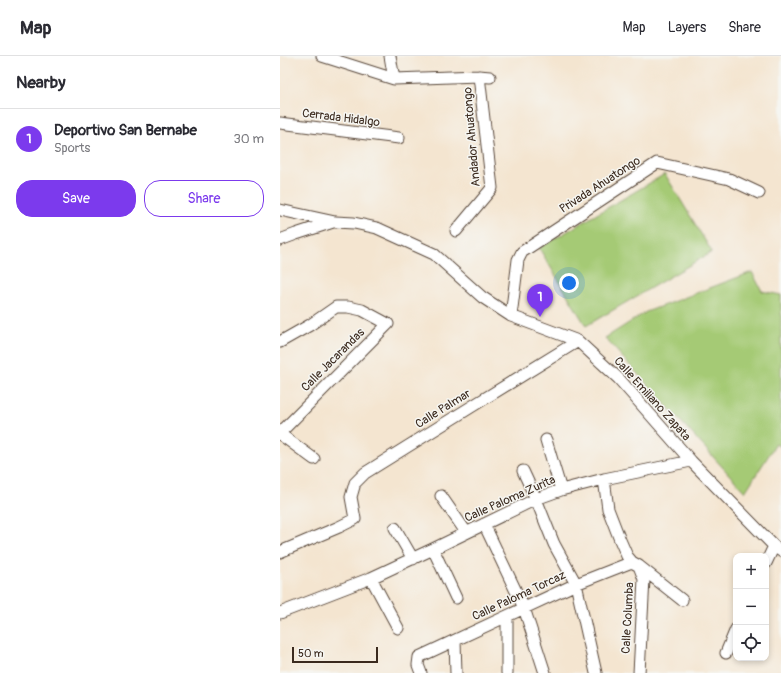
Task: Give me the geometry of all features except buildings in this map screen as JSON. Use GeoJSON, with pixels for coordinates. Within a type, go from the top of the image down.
{"type":"FeatureCollection","features":[{"type":"Feature","properties":{"kind":"street"},"geometry":{"type":"LineString","coordinates":[[322,56],[394,79],[390,56]]}},
{"type":"Feature","properties":{"kind":"street","name":"Andador Ahuatongo"},"geometry":{"type":"LineString","coordinates":[[394,79],[485,77],[492,188],[456,231]]}},
{"type":"Feature","properties":{"kind":"street","name":"Cerrada Hidalgo"},"geometry":{"type":"LineString","coordinates":[[280,124],[399,138]]}},
{"type":"Feature","properties":{"kind":"street","name":"Privada Ahuatongo"},"geometry":{"type":"LineString","coordinates":[[511,316],[518,260],[522,252],[657,163],[729,179],[759,193]]}},
{"type":"Feature","properties":{"kind":"street"},"geometry":{"type":"LineString","coordinates":[[280,210],[336,222]]}},
{"type":"Feature","properties":{"kind":"street"},"geometry":{"type":"LineString","coordinates":[[280,240],[336,222]]}},
{"type":"Feature","properties":{"kind":"street","name":"Calle Emiliano Zapata"},"geometry":{"type":"LineString","coordinates":[[336,222],[354,223],[376,228],[434,254],[482,297],[511,316],[578,341],[619,379],[691,461],[778,549]]}},
{"type":"Feature","properties":{"kind":"street","name":"Calle Jacarandas"},"geometry":{"type":"LineString","coordinates":[[280,342],[310,325],[336,307],[348,307],[362,310],[388,324],[280,433]]}},
{"type":"Feature","properties":{"kind":"street","name":"Calle Palmar"},"geometry":{"type":"LineString","coordinates":[[280,552],[355,519],[351,497],[355,483],[365,473],[578,341]]}},
{"type":"Feature","properties":{"kind":"street"},"geometry":{"type":"LineString","coordinates":[[280,433],[314,459]]}},
{"type":"Feature","properties":{"kind":"street"},"geometry":{"type":"LineString","coordinates":[[546,440],[561,490]]}},
{"type":"Feature","properties":{"kind":"street","name":"Calle Paloma Zurita"},"geometry":{"type":"LineString","coordinates":[[280,613],[371,578],[536,499],[561,490],[604,479],[691,461]]}},
{"type":"Feature","properties":{"kind":"street"},"geometry":{"type":"LineString","coordinates":[[523,471],[554,544],[576,584],[596,673]]}},
{"type":"Feature","properties":{"kind":"street","name":"Calle Columba"},"geometry":{"type":"LineString","coordinates":[[604,479],[608,509],[627,556],[642,573],[644,579],[638,673]]}},
{"type":"Feature","properties":{"kind":"street"},"geometry":{"type":"LineString","coordinates":[[441,496],[466,532]]}},
{"type":"Feature","properties":{"kind":"street"},"geometry":{"type":"LineString","coordinates":[[484,524],[524,608],[545,673]]}},
{"type":"Feature","properties":{"kind":"street"},"geometry":{"type":"LineString","coordinates":[[395,528],[413,559]]}},
{"type":"Feature","properties":{"kind":"street"},"geometry":{"type":"LineString","coordinates":[[433,549],[456,598]]}},
{"type":"Feature","properties":{"kind":"street"},"geometry":{"type":"LineString","coordinates":[[769,560],[778,549]]}},
{"type":"Feature","properties":{"kind":"street"},"geometry":{"type":"LineString","coordinates":[[635,564],[682,600]]}},
{"type":"Feature","properties":{"kind":"street","name":"Calle Paloma Torcaz"},"geometry":{"type":"LineString","coordinates":[[421,673],[418,665],[419,657],[576,584],[635,564]]}},
{"type":"Feature","properties":{"kind":"street"},"geometry":{"type":"LineString","coordinates":[[371,578],[398,628]]}},
{"type":"Feature","properties":{"kind":"street"},"geometry":{"type":"LineString","coordinates":[[507,616],[507,673]]}},
{"type":"Feature","properties":{"kind":"street"},"geometry":{"type":"LineString","coordinates":[[726,653],[733,636]]}},
{"type":"Feature","properties":{"kind":"street"},"geometry":{"type":"LineString","coordinates":[[455,640],[456,673]]}},
{"type":"Feature","properties":{"kind":"green space"},"geometry":{"type":"Polygon","coordinates":[[[665,174],[712,252],[586,326],[539,248],[665,174]]]}},
{"type":"Feature","properties":{"kind":"green space"},"geometry":{"type":"Polygon","coordinates":[[[752,272],[762,291],[781,295],[781,447],[776,444],[745,492],[605,338],[646,312],[752,272]]]}},
{"type":"Feature","properties":{"kind":"place","name":"Deportivo San Bernabe"},"geometry":{"type":"Point","coordinates":[540,317]}}]}
